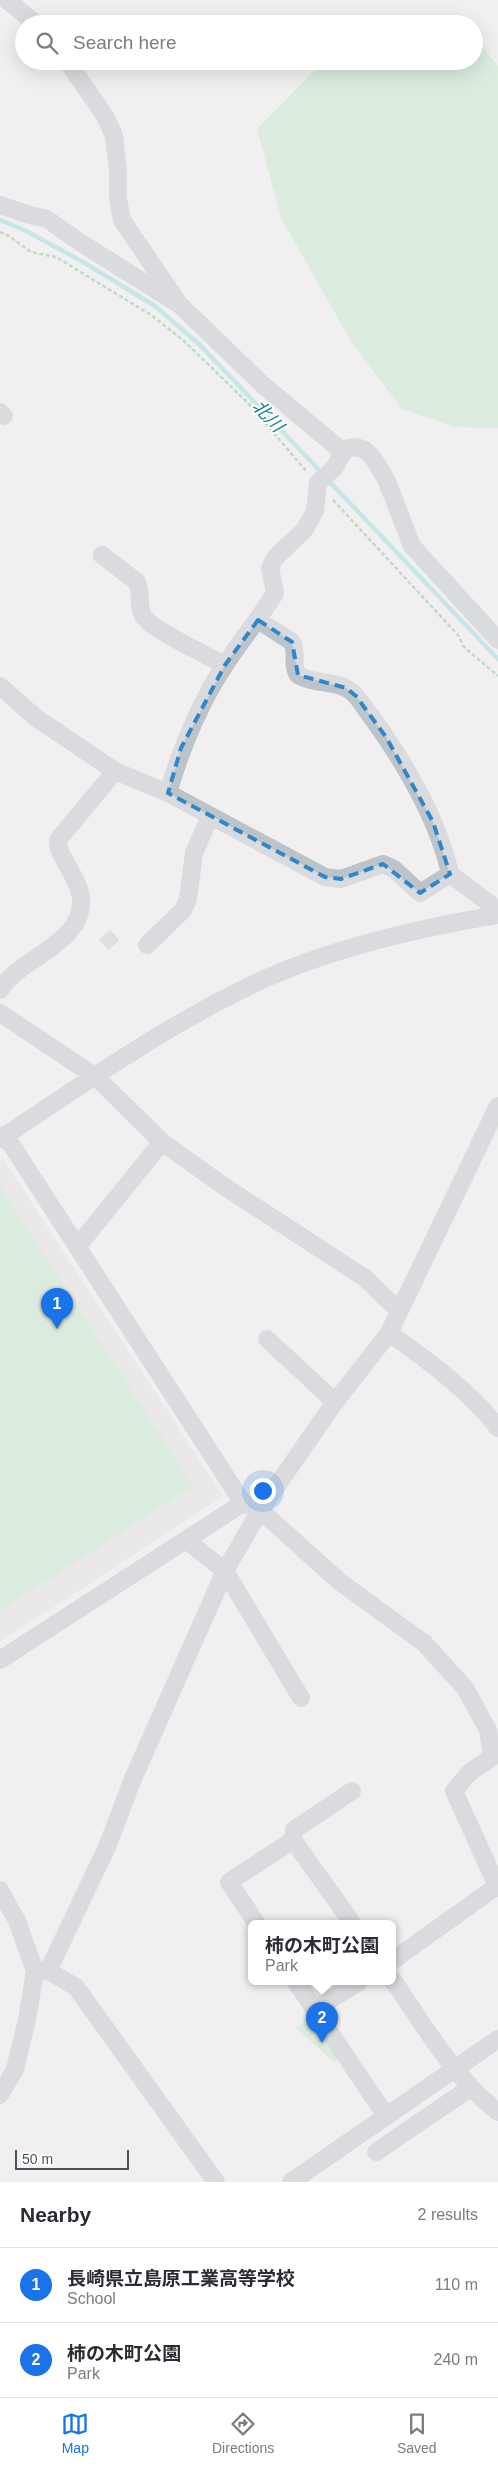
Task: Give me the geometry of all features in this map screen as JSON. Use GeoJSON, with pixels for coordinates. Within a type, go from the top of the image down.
{"type":"FeatureCollection","features":[{"type":"Feature","properties":{"kind":"street"},"geometry":{"type":"LineString","coordinates":[[7,0],[25,15]]}},
{"type":"Feature","properties":{"kind":"street"},"geometry":{"type":"LineString","coordinates":[[73,70],[105,116],[114,136],[118,170],[118,199],[122,220],[178,304],[263,385],[343,452]]}},
{"type":"Feature","properties":{"kind":"street"},"geometry":{"type":"LineString","coordinates":[[0,205],[30,215],[48,218],[163,296],[178,304]]}},
{"type":"Feature","properties":{"kind":"street"},"geometry":{"type":"LineString","coordinates":[[168,794],[181,748],[224,665],[258,620],[275,593],[270,568],[276,558],[305,529],[315,512],[325,477],[343,452],[349,448],[356,447],[365,450],[374,458],[386,479],[412,546],[498,640]]}},
{"type":"Feature","properties":{"kind":"street"},"geometry":{"type":"LineString","coordinates":[[102,555],[138,582],[141,611],[147,620],[180,642],[224,665]]}},
{"type":"Feature","properties":{"kind":"street"},"geometry":{"type":"LineString","coordinates":[[258,620],[292,642],[295,651],[294,668],[298,675],[346,688],[356,696],[386,737],[433,822],[446,856],[450,874],[498,910]]}},
{"type":"Feature","properties":{"kind":"street"},"geometry":{"type":"LineString","coordinates":[[0,686],[35,717],[115,771],[168,794],[325,877],[341,879],[383,864],[394,869],[420,893],[450,874]]}},
{"type":"Feature","properties":{"kind":"street"},"geometry":{"type":"LineString","coordinates":[[0,990],[7,978],[57,944],[73,926],[82,908],[81,892],[74,874],[58,847],[58,840],[115,771]]}},
{"type":"Feature","properties":{"kind":"street"},"geometry":{"type":"LineString","coordinates":[[147,945],[183,910],[188,899],[194,853],[210,817]]}},
{"type":"Feature","properties":{"kind":"street"},"geometry":{"type":"LineString","coordinates":[[396,1957],[498,1887],[454,1791],[469,1773],[492,1757],[488,1730],[465,1688],[424,1643],[340,1582],[260,1510],[243,1503],[77,1248],[2,1137],[174,1027],[234,994],[299,967],[350,949],[446,923],[498,915]]}},
{"type":"Feature","properties":{"kind":"street"},"geometry":{"type":"LineString","coordinates":[[0,1013],[96,1076],[162,1142],[225,1187],[365,1278],[399,1311]]}},
{"type":"Feature","properties":{"kind":"street"},"geometry":{"type":"LineString","coordinates":[[0,2095],[15,2068],[41,1971],[107,1847],[132,1781],[225,1571],[260,1510],[335,1402],[389,1333],[498,1106]]}},
{"type":"Feature","properties":{"kind":"street"},"geometry":{"type":"LineString","coordinates":[[77,1248],[162,1142]]}},
{"type":"Feature","properties":{"kind":"street"},"geometry":{"type":"LineString","coordinates":[[389,1333],[430,1364],[488,1415],[498,1428]]}},
{"type":"Feature","properties":{"kind":"street"},"geometry":{"type":"LineString","coordinates":[[267,1339],[335,1402]]}},
{"type":"Feature","properties":{"kind":"street"},"geometry":{"type":"LineString","coordinates":[[0,1660],[243,1503]]}},
{"type":"Feature","properties":{"kind":"street"},"geometry":{"type":"LineString","coordinates":[[186,1540],[225,1571],[301,1698]]}},
{"type":"Feature","properties":{"kind":"street"},"geometry":{"type":"LineString","coordinates":[[350,1920],[293,1840],[294,1830],[352,1791]]}},
{"type":"Feature","properties":{"kind":"street"},"geometry":{"type":"LineString","coordinates":[[255,1920],[229,1882],[293,1840]]}},
{"type":"Feature","properties":{"kind":"street"},"geometry":{"type":"LineString","coordinates":[[0,1890],[41,1971],[76,1987],[216,2182]]}},
{"type":"Feature","properties":{"kind":"street"},"geometry":{"type":"LineString","coordinates":[[298,1985],[386,2116]]}},
{"type":"Feature","properties":{"kind":"street"},"geometry":{"type":"LineString","coordinates":[[315,2009],[354,1985]]}},
{"type":"Feature","properties":{"kind":"street"},"geometry":{"type":"LineString","coordinates":[[396,1985],[454,2069],[470,2088],[498,2112]]}},
{"type":"Feature","properties":{"kind":"street"},"geometry":{"type":"LineString","coordinates":[[291,2182],[498,2039]]}},
{"type":"Feature","properties":{"kind":"street"},"geometry":{"type":"LineString","coordinates":[[376,2152],[470,2088]]}},
{"type":"Feature","properties":{"kind":"path"},"geometry":{"type":"LineString","coordinates":[[0,232],[9,236],[31,252],[56,257],[151,315],[183,340],[249,404],[284,447],[325,477],[458,635],[464,647],[498,676]]}},
{"type":"Feature","properties":{"kind":"highlighted area"},"geometry":{"type":"Polygon","coordinates":[[[258,620],[292,642],[298,675],[346,688],[356,696],[386,737],[433,822],[450,874],[420,893],[383,864],[341,879],[325,877],[168,793],[181,748],[225,665],[258,620]]]}},
{"type":"Feature","properties":{"kind":"shaded area"},"geometry":{"type":"Polygon","coordinates":[[[3,1159],[223,1496],[0,1642],[0,1161],[3,1159]]]}},
{"type":"Feature","properties":{"kind":"green space"},"geometry":{"type":"Polygon","coordinates":[[[483,47],[498,66],[498,428],[455,427],[402,409],[352,343],[281,218],[257,129],[315,70],[483,70],[483,47]]]}},
{"type":"Feature","properties":{"kind":"green space"},"geometry":{"type":"Polygon","coordinates":[[[0,1186],[193,1486],[0,1611],[0,1186]]]}},
{"type":"Feature","properties":{"kind":"green space"},"geometry":{"type":"Polygon","coordinates":[[[314,2016],[341,2057],[334,2062],[296,2028],[314,2016]]]}},
{"type":"Feature","properties":{"kind":"building"},"geometry":{"type":"Polygon","coordinates":[[[110,930],[119,940],[109,950],[99,940],[110,930]]]}},
{"type":"Feature","properties":{"kind":"waterway","name":"北川"},"geometry":{"type":"LineString","coordinates":[[0,220],[26,231],[83,262],[155,306],[199,344],[322,473]]}},
{"type":"Feature","properties":{"kind":"waterway","name":"北川"},"geometry":{"type":"LineString","coordinates":[[327,479],[498,659]]}},
{"type":"Feature","properties":{"kind":"place","name":"長崎県立島原工業高等学校"},"geometry":{"type":"Point","coordinates":[57,1329]}},
{"type":"Feature","properties":{"kind":"place","name":"柿の木町公園"},"geometry":{"type":"Point","coordinates":[322,2043]}}]}
